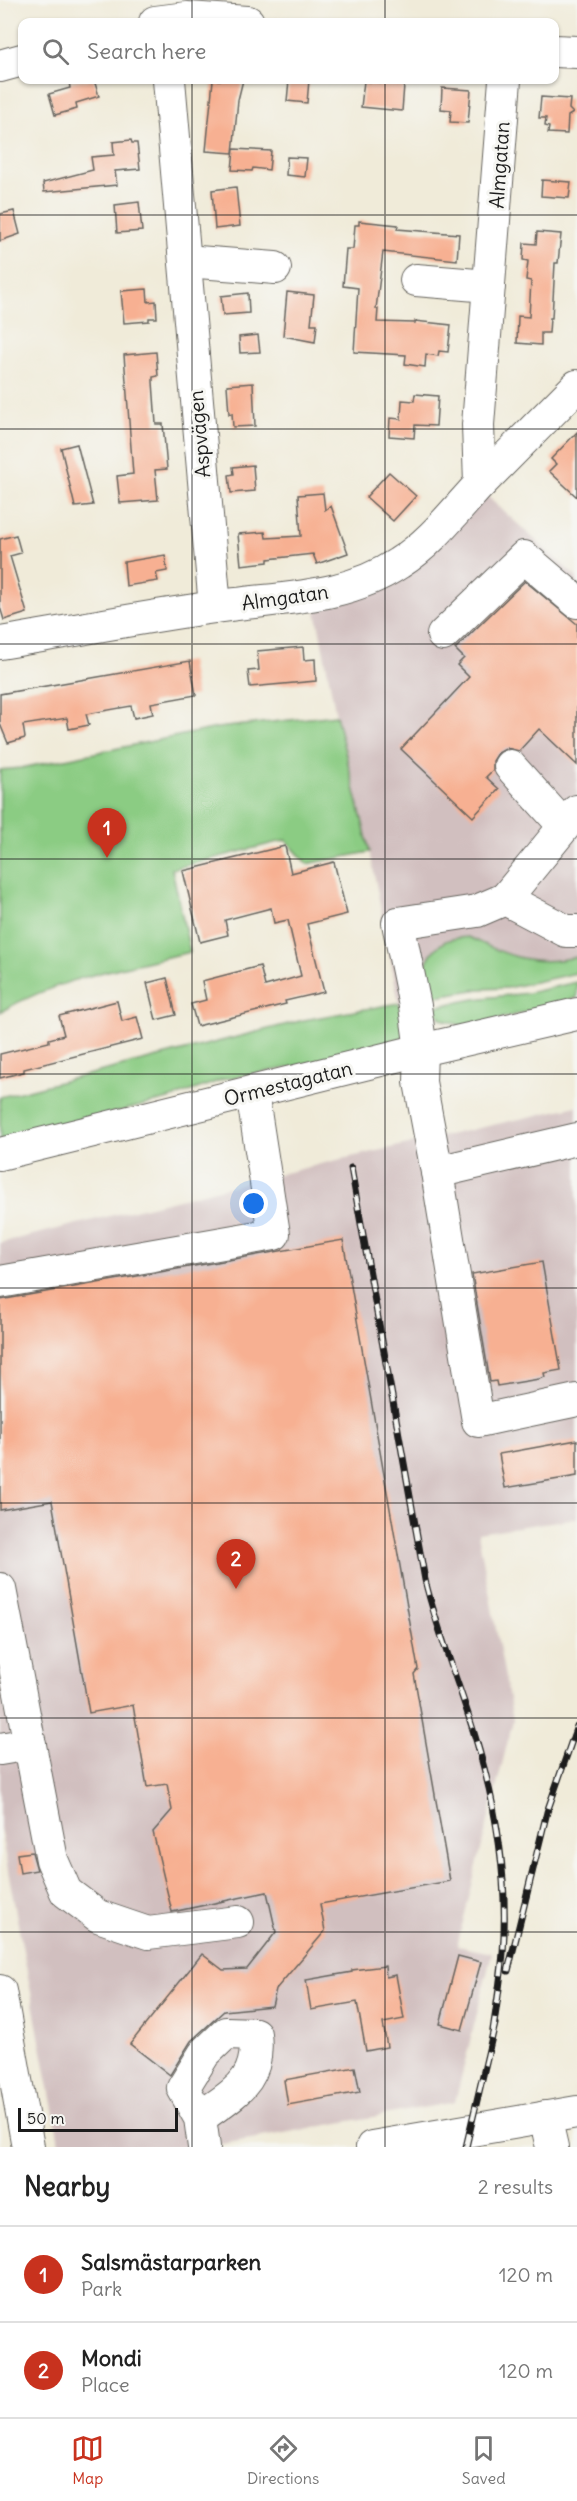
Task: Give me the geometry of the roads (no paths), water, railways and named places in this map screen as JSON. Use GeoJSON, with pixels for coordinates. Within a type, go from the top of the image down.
{"type":"FeatureCollection","features":[{"type":"Feature","properties":{"kind":"street"},"geometry":{"type":"LineString","coordinates":[[152,0],[156,18]]}},
{"type":"Feature","properties":{"kind":"street"},"geometry":{"type":"LineString","coordinates":[[559,51],[577,52]]}},
{"type":"Feature","properties":{"kind":"street"},"geometry":{"type":"LineString","coordinates":[[0,66],[18,61]]}},
{"type":"Feature","properties":{"kind":"street","name":"Aspvägen"},"geometry":{"type":"LineString","coordinates":[[169,84],[215,607]]}},
{"type":"Feature","properties":{"kind":"street","name":"Almgatan"},"geometry":{"type":"LineString","coordinates":[[0,644],[215,607],[301,598],[352,586],[380,575],[400,563],[420,547],[480,484],[478,425],[506,84]]}},
{"type":"Feature","properties":{"kind":"street"},"geometry":{"type":"LineString","coordinates":[[185,261],[275,268]]}},
{"type":"Feature","properties":{"kind":"street"},"geometry":{"type":"LineString","coordinates":[[416,280],[489,286]]}},
{"type":"Feature","properties":{"kind":"street"},"geometry":{"type":"LineString","coordinates":[[480,484],[577,386]]}},
{"type":"Feature","properties":{"kind":"street"},"geometry":{"type":"LineString","coordinates":[[443,635],[524,557],[577,602]]}},
{"type":"Feature","properties":{"kind":"street"},"geometry":{"type":"LineString","coordinates":[[510,766],[571,818],[505,899],[477,911],[398,923],[421,1050],[420,1082],[478,1420],[577,1400]]}},
{"type":"Feature","properties":{"kind":"street"},"geometry":{"type":"LineString","coordinates":[[505,899],[566,931],[577,931]]}},
{"type":"Feature","properties":{"kind":"street","name":"Ormestagatan"},"geometry":{"type":"LineString","coordinates":[[0,1154],[577,1014]]}},
{"type":"Feature","properties":{"kind":"street"},"geometry":{"type":"LineString","coordinates":[[0,1281],[274,1234],[252,1092]]}},
{"type":"Feature","properties":{"kind":"street"},"geometry":{"type":"LineString","coordinates":[[437,1172],[577,1139]]}},
{"type":"Feature","properties":{"kind":"street"},"geometry":{"type":"LineString","coordinates":[[0,1589],[14,1735],[52,1860],[66,1892],[98,1916],[148,1933],[238,1922]]}},
{"type":"Feature","properties":{"kind":"street"},"geometry":{"type":"LineString","coordinates":[[0,1991],[28,2147]]}},
{"type":"Feature","properties":{"kind":"street"},"geometry":{"type":"LineString","coordinates":[[372,2147],[548,2132],[577,2112]]}},
{"type":"Feature","properties":{"kind":"railway"},"geometry":{"type":"LineString","coordinates":[[351,1168],[425,1580],[479,1750],[496,1825],[503,1876],[504,1927],[493,2030]]}},
{"type":"Feature","properties":{"kind":"railway"},"geometry":{"type":"LineString","coordinates":[[508,1971],[547,1812],[577,1726]]}},
{"type":"Feature","properties":{"kind":"railway"},"geometry":{"type":"LineString","coordinates":[[466,2147],[495,2024]]}},
{"type":"Feature","properties":{"kind":"place","name":"Salsmästarparken"},"geometry":{"type":"Point","coordinates":[107,858]}},
{"type":"Feature","properties":{"kind":"place","name":"Mondi"},"geometry":{"type":"Point","coordinates":[236,1589]}}]}
